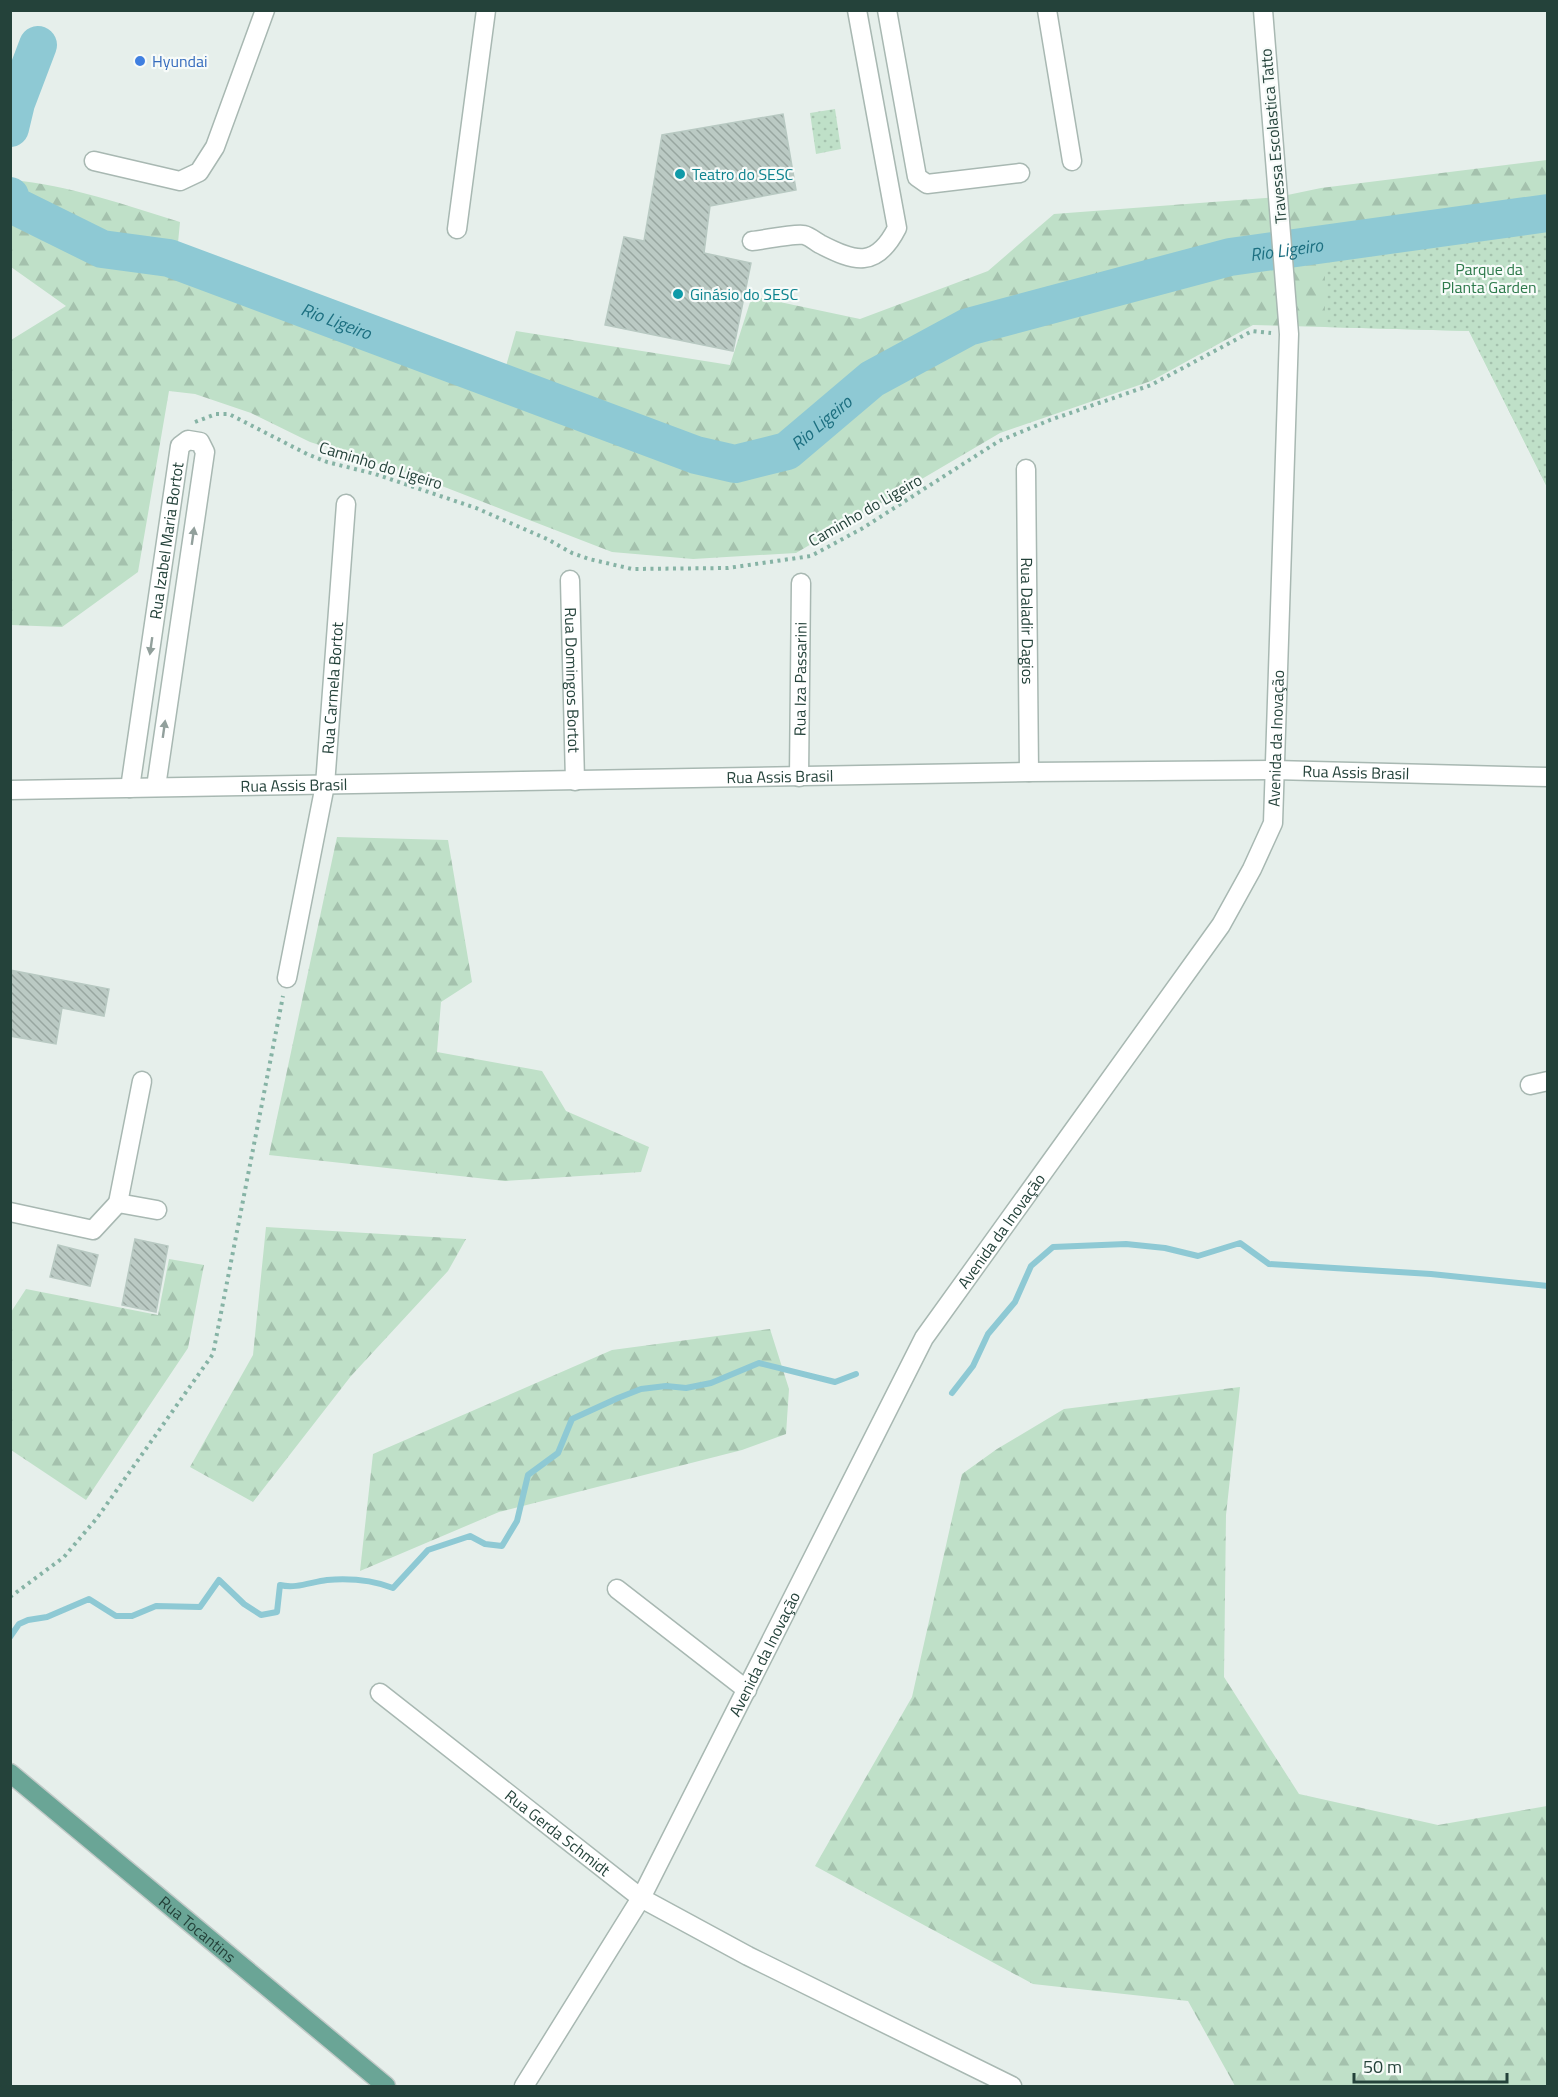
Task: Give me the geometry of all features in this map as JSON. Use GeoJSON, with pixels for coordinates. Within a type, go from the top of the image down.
{"type":"FeatureCollection","features":[{"type":"Feature","properties":{"kind":"main road","name":"Rua Tocantins"},"geometry":{"type":"LineString","coordinates":[[10,1773],[386,2086]]}},
{"type":"Feature","properties":{"kind":"street"},"geometry":{"type":"LineString","coordinates":[[94,161],[180,181],[199,172],[215,147],[265,10]]}},
{"type":"Feature","properties":{"kind":"street"},"geometry":{"type":"LineString","coordinates":[[457,229],[486,10]]}},
{"type":"Feature","properties":{"kind":"street"},"geometry":{"type":"LineString","coordinates":[[752,241],[803,235],[838,253],[854,259],[866,259],[878,253],[889,243],[897,228],[857,10]]}},
{"type":"Feature","properties":{"kind":"street"},"geometry":{"type":"LineString","coordinates":[[887,10],[917,177],[927,184],[1020,173]]}},
{"type":"Feature","properties":{"kind":"street"},"geometry":{"type":"LineString","coordinates":[[1047,10],[1072,161]]}},
{"type":"Feature","properties":{"kind":"street","name":"Travessa Escolastica Tatto"},"geometry":{"type":"LineString","coordinates":[[1263,10],[1289,334]]}},
{"type":"Feature","properties":{"kind":"street","name":"Avenida da Inovação"},"geometry":{"type":"LineString","coordinates":[[525,2086],[641,1898],[924,1338],[1221,925],[1252,869],[1273,823],[1289,334]]}},
{"type":"Feature","properties":{"kind":"street","name":"Rua Izabel Maria Bortot"},"geometry":{"type":"LineString","coordinates":[[130,788],[180,446],[188,440],[200,442],[205,452],[156,787]]}},
{"type":"Feature","properties":{"kind":"street","name":"Rua Daladir Dagios"},"geometry":{"type":"LineString","coordinates":[[1026,469],[1029,772]]}},
{"type":"Feature","properties":{"kind":"street","name":"Rua Carmela Bortot"},"geometry":{"type":"LineString","coordinates":[[287,978],[325,785],[346,504]]}},
{"type":"Feature","properties":{"kind":"street","name":"Rua Domingos Bortot"},"geometry":{"type":"LineString","coordinates":[[570,580],[575,781]]}},
{"type":"Feature","properties":{"kind":"street","name":"Rua Iza Passarini"},"geometry":{"type":"LineString","coordinates":[[799,777],[801,583]]}},
{"type":"Feature","properties":{"kind":"street","name":"Rua Assis Brasil"},"geometry":{"type":"LineString","coordinates":[[10,790],[1029,772],[1274,770],[1548,777]]}},
{"type":"Feature","properties":{"kind":"street"},"geometry":{"type":"LineString","coordinates":[[10,1212],[93,1230],[118,1203],[142,1081]]}},
{"type":"Feature","properties":{"kind":"street"},"geometry":{"type":"LineString","coordinates":[[118,1203],[157,1210]]}},
{"type":"Feature","properties":{"kind":"street"},"geometry":{"type":"LineString","coordinates":[[617,1589],[747,1690]]}},
{"type":"Feature","properties":{"kind":"street","name":"Rua Gerda Schmidt"},"geometry":{"type":"LineString","coordinates":[[380,1693],[641,1898],[748,1956],[1012,2086]]}},
{"type":"Feature","properties":{"kind":"path","name":"Caminho do Ligeiro"},"geometry":{"type":"LineString","coordinates":[[180,446],[180,430],[216,414],[229,414],[307,454],[476,508],[589,559],[632,569],[728,568],[811,556],[863,528],[999,441],[1060,416],[1151,385],[1252,331],[1289,334]]}},
{"type":"Feature","properties":{"kind":"path"},"geometry":{"type":"LineString","coordinates":[[10,1597],[64,1557],[97,1518],[213,1354],[287,978]]}},
{"type":"Feature","properties":{"kind":"green space"},"geometry":{"type":"Polygon","coordinates":[[[835,109],[841,149],[816,154],[810,113],[835,109]]]}},
{"type":"Feature","properties":{"kind":"green space"},"geometry":{"type":"Polygon","coordinates":[[[1547,160],[1547,487],[1469,331],[1253,325],[1151,381],[1000,433],[796,553],[693,559],[612,552],[411,474],[310,442],[251,413],[195,394],[169,391],[138,572],[62,627],[11,625],[11,340],[66,306],[11,267],[11,180],[75,191],[180,222],[177,253],[504,373],[516,331],[730,365],[752,296],[860,319],[988,271],[1054,214],[1278,197],[1321,188],[1547,160]]]}},
{"type":"Feature","properties":{"kind":"green space","name":"Parque da Planta Garden"},"geometry":{"type":"Polygon","coordinates":[[[1548,212],[1547,487],[1469,331],[1325,327],[1325,243],[1548,212]]]}},
{"type":"Feature","properties":{"kind":"green space"},"geometry":{"type":"Polygon","coordinates":[[[337,837],[448,840],[472,982],[441,1002],[437,1052],[542,1071],[566,1111],[649,1147],[641,1172],[505,1181],[269,1155],[337,837]]]}},
{"type":"Feature","properties":{"kind":"green space"},"geometry":{"type":"Polygon","coordinates":[[[266,1227],[466,1239],[448,1271],[351,1376],[253,1502],[190,1467],[253,1355],[266,1227]]]}},
{"type":"Feature","properties":{"kind":"green space"},"geometry":{"type":"Polygon","coordinates":[[[169,1259],[204,1265],[188,1348],[86,1500],[11,1450],[11,1312],[26,1289],[158,1315],[169,1259]]]}},
{"type":"Feature","properties":{"kind":"green space"},"geometry":{"type":"Polygon","coordinates":[[[770,1329],[789,1389],[786,1434],[742,1450],[499,1512],[360,1571],[373,1454],[612,1350],[770,1329]]]}},
{"type":"Feature","properties":{"kind":"green space"},"geometry":{"type":"Polygon","coordinates":[[[1240,1387],[1226,1515],[1224,1677],[1299,1794],[1438,1825],[1547,1806],[1547,2086],[1235,2086],[1188,2001],[1033,1984],[815,1866],[912,1697],[962,1474],[997,1449],[1064,1409],[1240,1387]]]}},
{"type":"Feature","properties":{"kind":"building"},"geometry":{"type":"Polygon","coordinates":[[[783,114],[796,190],[710,206],[704,253],[751,263],[733,351],[605,325],[624,237],[644,241],[662,135],[783,114]]]}},
{"type":"Feature","properties":{"kind":"building"},"geometry":{"type":"Polygon","coordinates":[[[10,970],[109,989],[104,1016],[62,1008],[56,1044],[10,1036],[10,970]]]}},
{"type":"Feature","properties":{"kind":"building"},"geometry":{"type":"Polygon","coordinates":[[[135,1239],[168,1246],[156,1312],[122,1305],[135,1239]]]}},
{"type":"Feature","properties":{"kind":"building"},"geometry":{"type":"Polygon","coordinates":[[[58,1245],[98,1255],[90,1286],[50,1277],[58,1245]]]}},
{"type":"Feature","properties":{"kind":"waterway","name":"Rio Ligeiro"},"geometry":{"type":"LineString","coordinates":[[10,128],[16,103],[38,45]]}},
{"type":"Feature","properties":{"kind":"waterway","name":"Rio Ligeiro"},"geometry":{"type":"LineString","coordinates":[[10,196],[11,204],[102,249],[169,258],[696,455],[735,464],[787,451],[872,379],[968,327],[1230,257],[1548,213]]}},
{"type":"Feature","properties":{"kind":"waterway"},"geometry":{"type":"LineString","coordinates":[[952,1393],[973,1366],[988,1334],[1015,1302],[1031,1266],[1053,1247],[1126,1244],[1165,1248],[1198,1256],[1240,1243],[1269,1264],[1431,1274],[1548,1286]]}},
{"type":"Feature","properties":{"kind":"waterway"},"geometry":{"type":"LineString","coordinates":[[10,1637],[19,1624],[47,1617],[89,1599],[116,1616],[132,1616],[156,1606],[200,1607],[219,1580],[244,1604],[261,1615],[277,1612],[280,1585],[298,1586],[344,1579],[369,1581],[393,1588],[428,1550],[470,1536],[485,1544],[502,1546],[517,1521],[528,1475],[558,1453],[572,1419],[641,1389],[666,1386],[686,1388],[711,1383],[759,1363],[835,1382],[856,1374]]}},
{"type":"Feature","properties":{"kind":"place","name":"Hyundai"},"geometry":{"type":"Point","coordinates":[140,61]}},
{"type":"Feature","properties":{"kind":"place","name":"Teatro do SESC"},"geometry":{"type":"Point","coordinates":[680,174]}},
{"type":"Feature","properties":{"kind":"place","name":"Ginásio do SESC"},"geometry":{"type":"Point","coordinates":[678,294]}}]}
